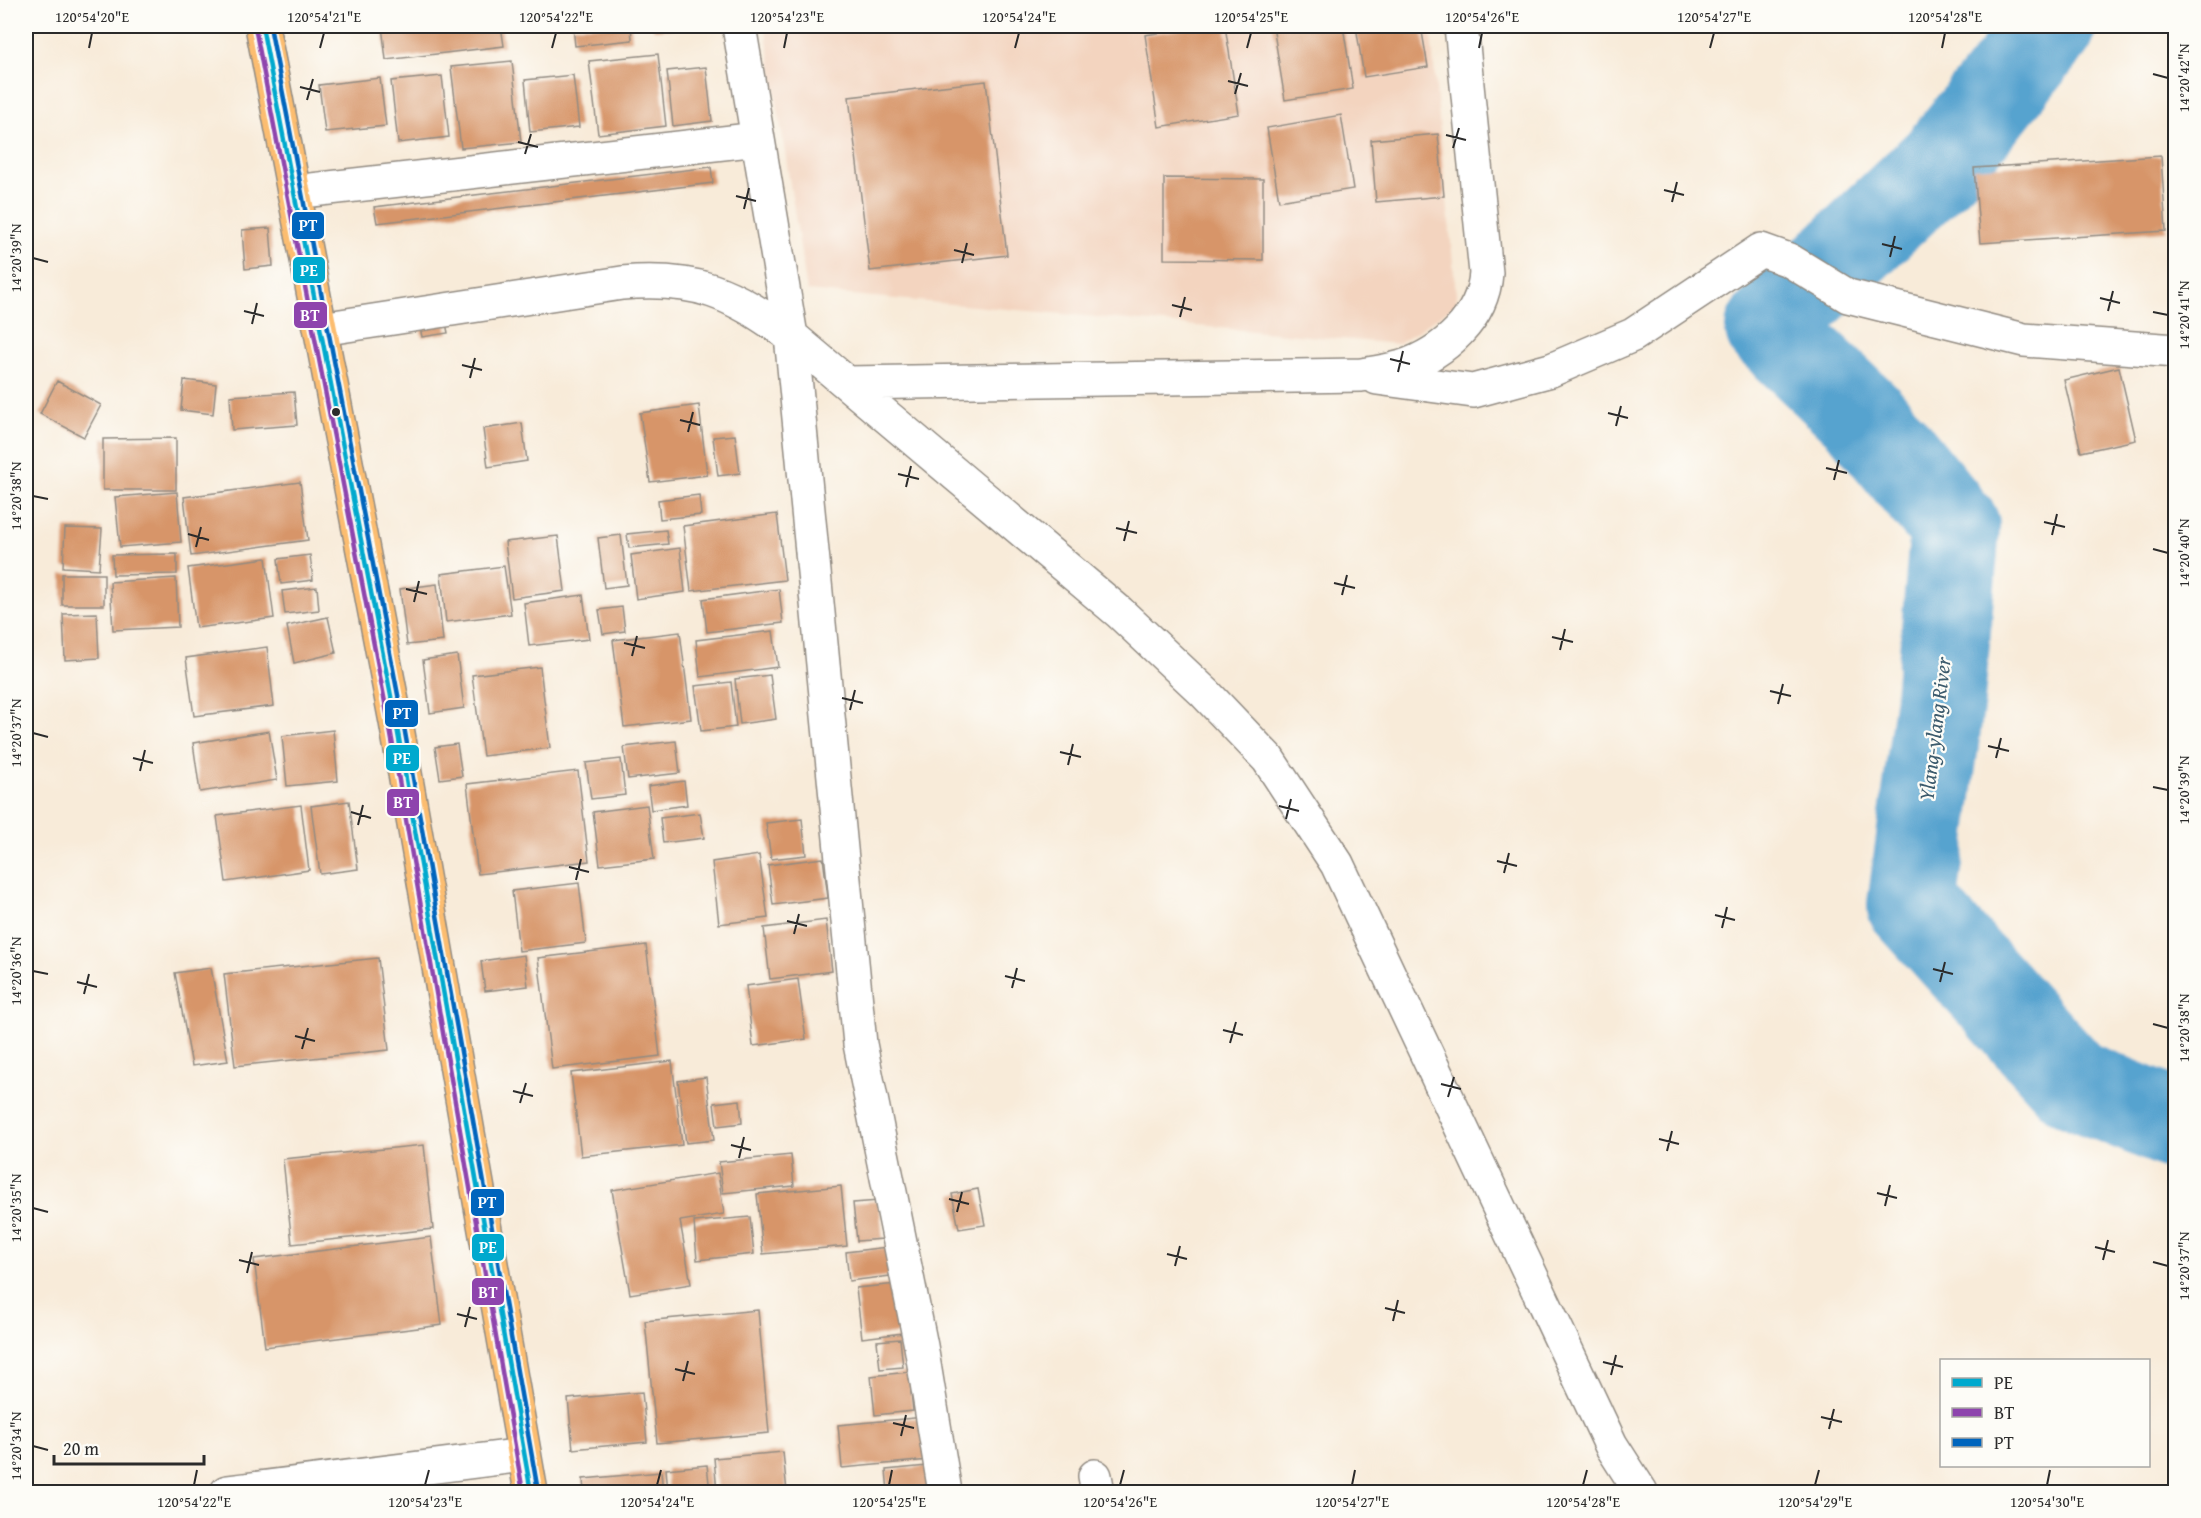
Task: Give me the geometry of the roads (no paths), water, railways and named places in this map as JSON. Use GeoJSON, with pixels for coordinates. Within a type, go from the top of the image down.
{"type":"FeatureCollection","features":[{"type":"Feature","properties":{"kind":"main road"},"geometry":{"type":"LineString","coordinates":[[262,26],[398,734],[531,1492]]}},
{"type":"Feature","properties":{"kind":"street"},"geometry":{"type":"LineString","coordinates":[[739,26],[791,336],[860,1044],[921,1347],[945,1492]]}},
{"type":"Feature","properties":{"kind":"street"},"geometry":{"type":"LineString","coordinates":[[1361,375],[1401,367],[1428,355],[1465,324],[1485,292],[1486,273],[1461,26]]}},
{"type":"Feature","properties":{"kind":"street"},"geometry":{"type":"LineString","coordinates":[[294,192],[758,139]]}},
{"type":"Feature","properties":{"kind":"street"},"geometry":{"type":"LineString","coordinates":[[847,383],[1361,375],[1473,391],[1551,370],[1633,335],[1761,250],[1789,260],[1848,296],[2024,340],[2175,351]]}},
{"type":"Feature","properties":{"kind":"street"},"geometry":{"type":"LineString","coordinates":[[321,329],[622,283],[657,280],[713,289],[761,315],[791,336],[1119,612],[1205,693],[1268,759],[1337,864],[1611,1445],[1641,1492]]}},
{"type":"Feature","properties":{"kind":"street"},"geometry":{"type":"LineString","coordinates":[[227,1492],[525,1455]]}},
{"type":"Feature","properties":{"kind":"waterway","name":"Ylang-ylang River"},"geometry":{"type":"LineString","coordinates":[[2051,26],[1941,163],[1770,328],[1865,418],[1955,527],[1940,698],[1912,905],[2073,1083],[2176,1125]]}}]}
